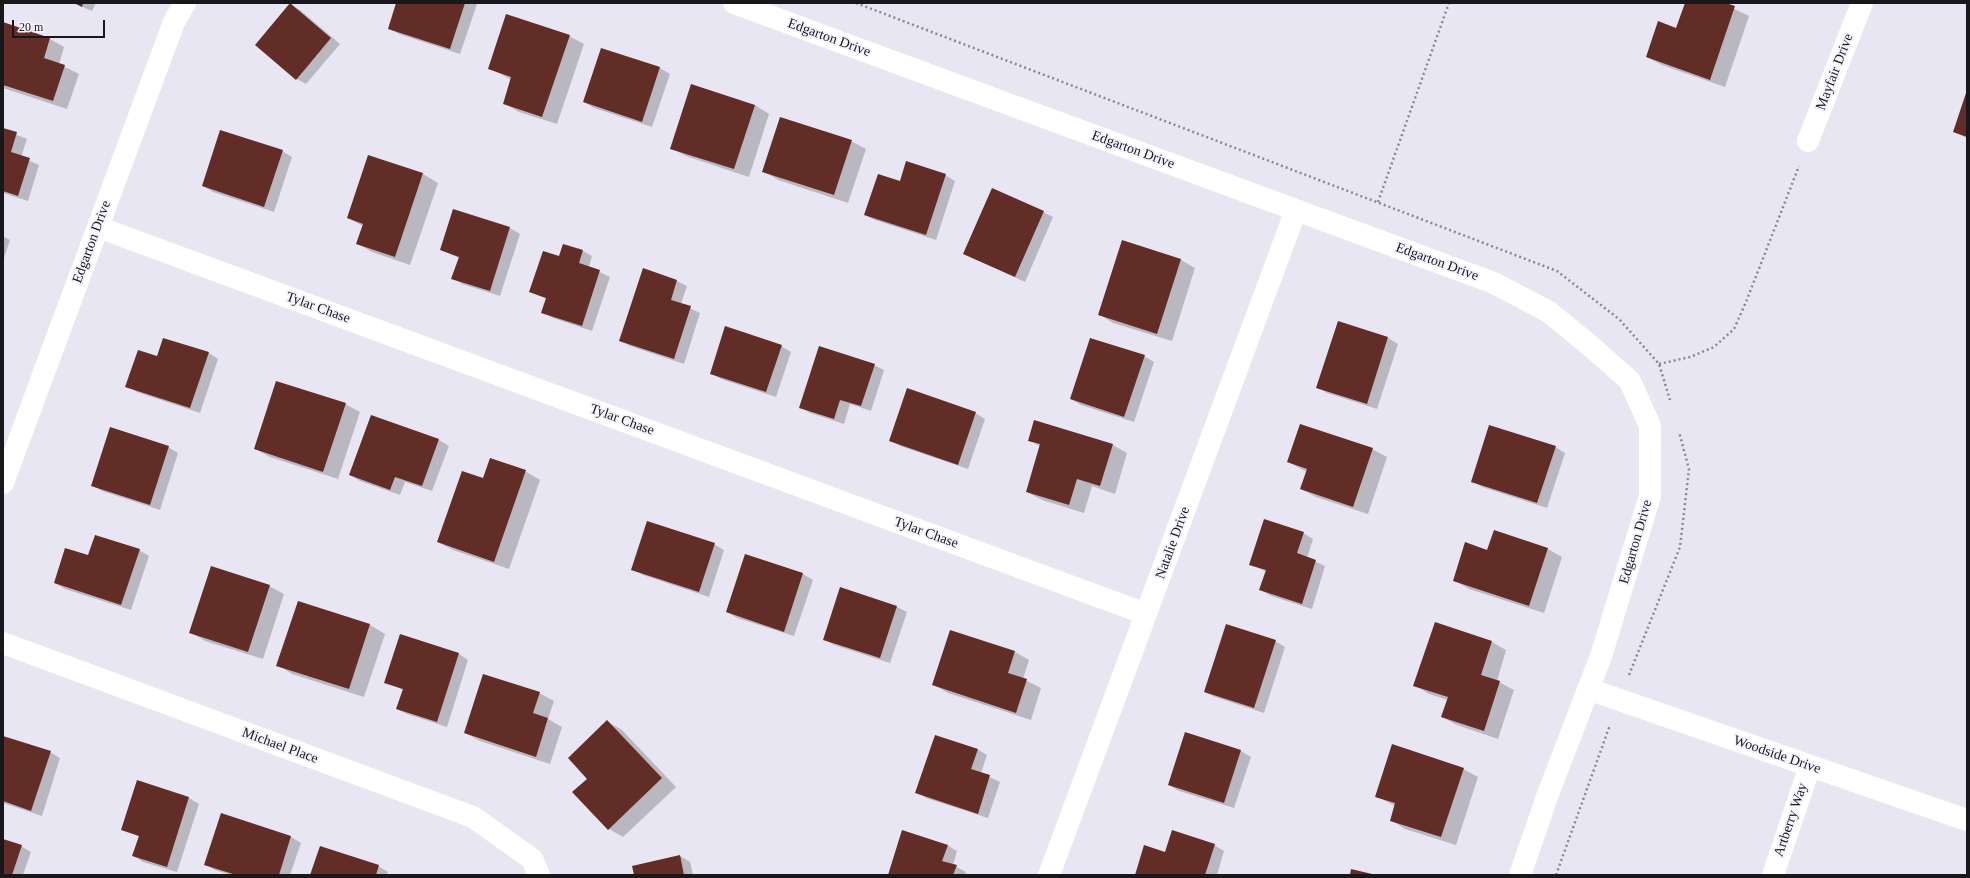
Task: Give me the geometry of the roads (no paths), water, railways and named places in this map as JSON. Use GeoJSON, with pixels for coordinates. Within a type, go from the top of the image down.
{"type":"FeatureCollection","features":[{"type":"Feature","properties":{"kind":"street","name":"Edgarton Drive"},"geometry":{"type":"LineString","coordinates":[[3,483],[174,22],[185,3]]}},
{"type":"Feature","properties":{"kind":"street","name":"Edgarton Drive"},"geometry":{"type":"LineString","coordinates":[[734,3],[1494,283],[1548,312],[1594,348],[1630,381],[1650,426],[1650,496],[1602,656],[1548,794],[1520,875]]}},
{"type":"Feature","properties":{"kind":"street","name":"Mayfair Drive"},"geometry":{"type":"LineString","coordinates":[[1808,141],[1862,3]]}},
{"type":"Feature","properties":{"kind":"street","name":"Natalie Drive"},"geometry":{"type":"LineString","coordinates":[[1049,875],[1296,210]]}},
{"type":"Feature","properties":{"kind":"street","name":"Tylar Chase"},"geometry":{"type":"LineString","coordinates":[[98,227],[1146,614]]}},
{"type":"Feature","properties":{"kind":"street","name":"Michael Place"},"geometry":{"type":"LineString","coordinates":[[3,643],[473,817],[532,859],[539,875]]}},
{"type":"Feature","properties":{"kind":"street","name":"Woodside Drive"},"geometry":{"type":"LineString","coordinates":[[1588,689],[1967,820]]}},
{"type":"Feature","properties":{"kind":"street","name":"Artberry Way"},"geometry":{"type":"LineString","coordinates":[[1773,875],[1810,766]]}}]}
